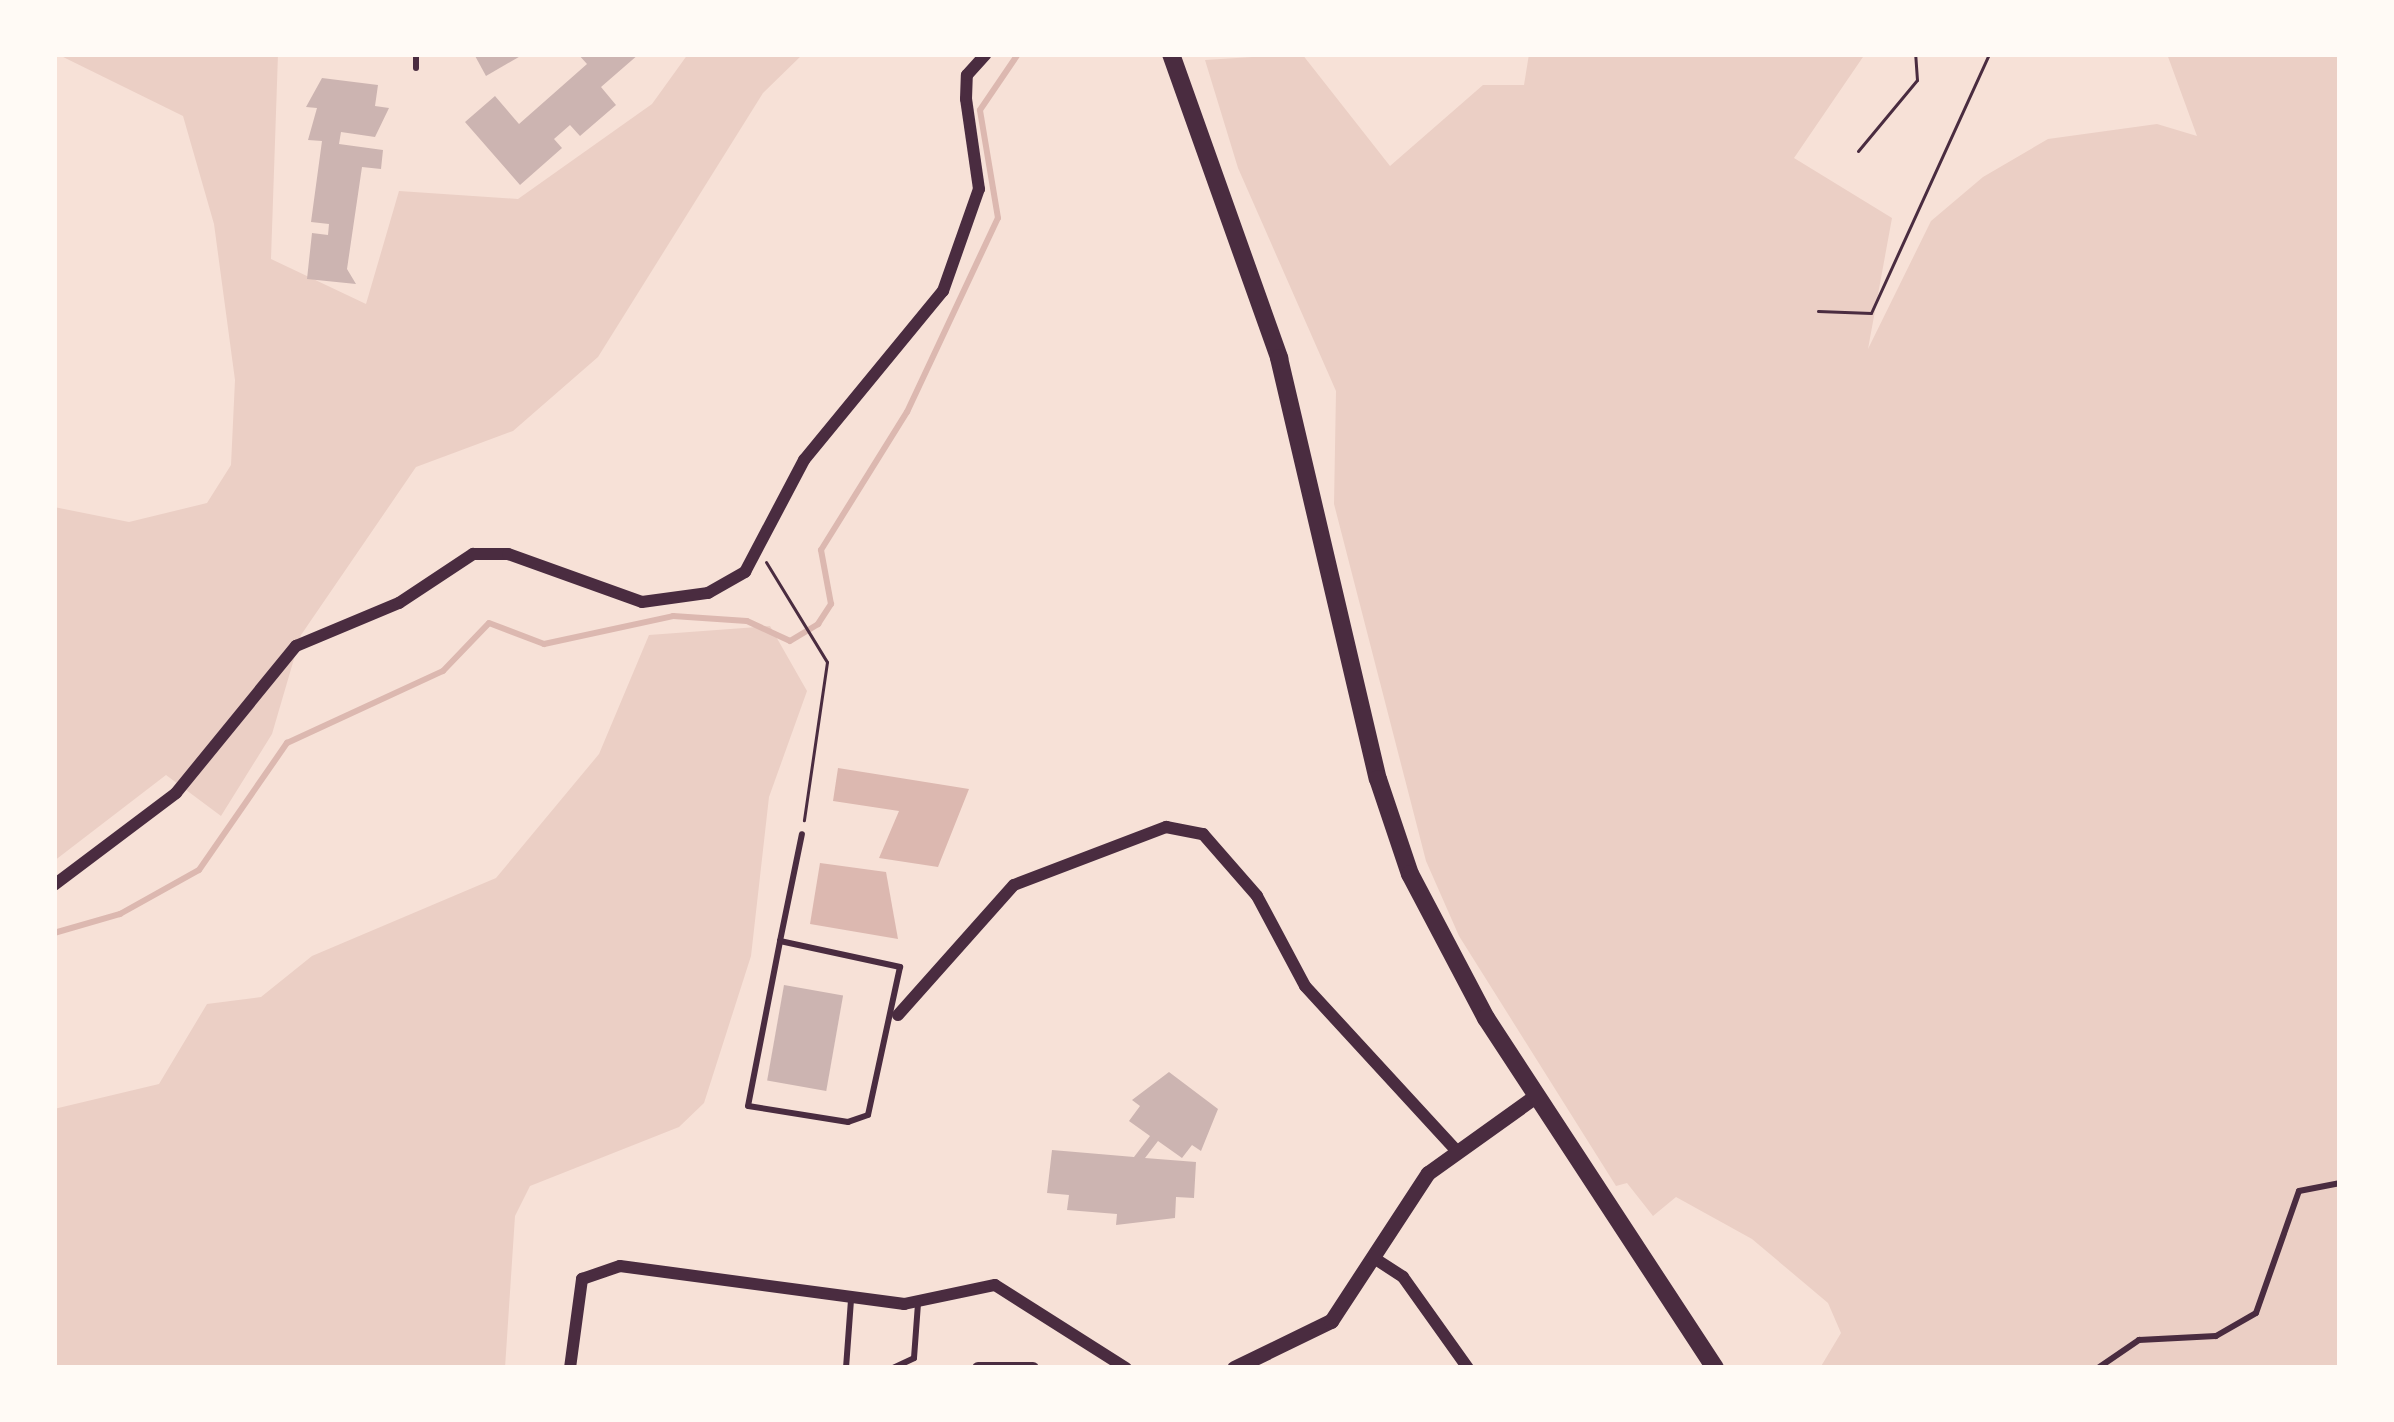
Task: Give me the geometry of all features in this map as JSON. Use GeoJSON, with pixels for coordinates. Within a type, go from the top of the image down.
{"type":"FeatureCollection","features":[{"type":"Feature","properties":{"kind":"main road"},"geometry":{"type":"LineString","coordinates":[[1175,56],[1289,390],[1393,829],[1451,960],[1715,1368]]}},
{"type":"Feature","properties":{"kind":"street"},"geometry":{"type":"LineString","coordinates":[[54,886],[176,793],[296,646],[399,603],[473,554],[508,554],[642,602],[708,592],[761,556],[804,460],[943,292],[979,189],[966,99],[968,75],[986,54]]}},
{"type":"Feature","properties":{"kind":"street"},"geometry":{"type":"LineString","coordinates":[[898,1015],[1014,885],[1166,827],[1203,834],[1257,896],[1305,986],[1455,1149]]}},
{"type":"Feature","properties":{"kind":"street"},"geometry":{"type":"LineString","coordinates":[[1234,1368],[1331,1322],[1455,1149],[1537,1095]]}},
{"type":"Feature","properties":{"kind":"street"},"geometry":{"type":"LineString","coordinates":[[1377,1260],[1403,1277],[1468,1368]]}},
{"type":"Feature","properties":{"kind":"street"},"geometry":{"type":"LineString","coordinates":[[570,1368],[576,1296],[597,1267],[851,1297],[918,1300],[995,1285],[1126,1368]]}},
{"type":"Feature","properties":{"kind":"street"},"geometry":{"type":"LineString","coordinates":[[978,1368],[1033,1368]]}},
{"type":"Feature","properties":{"kind":"lane"},"geometry":{"type":"LineString","coordinates":[[416,54],[416,68]]}},
{"type":"Feature","properties":{"kind":"lane"},"geometry":{"type":"LineString","coordinates":[[780,941],[900,967],[898,1015],[868,1114],[848,1122],[748,1106],[780,941],[802,834]]}},
{"type":"Feature","properties":{"kind":"lane"},"geometry":{"type":"LineString","coordinates":[[2098,1368],[2139,1340],[2216,1336],[2256,1313],[2299,1191],[2340,1183]]}},
{"type":"Feature","properties":{"kind":"lane"},"geometry":{"type":"LineString","coordinates":[[846,1368],[851,1297]]}},
{"type":"Feature","properties":{"kind":"lane"},"geometry":{"type":"LineString","coordinates":[[893,1368],[914,1358],[918,1300]]}},
{"type":"Feature","properties":{"kind":"path"},"geometry":{"type":"LineString","coordinates":[[1858,151],[1917,80],[1915,54]]}},
{"type":"Feature","properties":{"kind":"path"},"geometry":{"type":"LineString","coordinates":[[1818,311],[1870,313],[1989,54]]}},
{"type":"Feature","properties":{"kind":"path"},"geometry":{"type":"LineString","coordinates":[[761,556],[819,640],[828,676],[802,834]]}},
{"type":"Feature","properties":{"kind":"shaded area"},"geometry":{"type":"Polygon","coordinates":[[[57,54],[278,54],[271,259],[366,304],[399,191],[518,199],[652,104],[688,54],[803,54],[763,93],[598,357],[513,431],[416,467],[301,635],[272,734],[221,816],[166,775],[54,861],[54,507],[129,522],[207,503],[231,465],[235,380],[214,224],[183,116],[57,54]]]}},
{"type":"Feature","properties":{"kind":"shaded area"},"geometry":{"type":"Polygon","coordinates":[[[1302,54],[1390,166],[1483,85],[1524,85],[1529,54],[1865,54],[1794,158],[1892,218],[1868,349],[1931,221],[1983,177],[2048,139],[2157,124],[2197,136],[2167,54],[2340,54],[2340,1368],[1820,1368],[1841,1333],[1828,1303],[1752,1239],[1676,1197],[1653,1216],[1627,1183],[1616,1186],[1459,936],[1426,861],[1334,504],[1336,391],[1238,168],[1205,60],[1302,54]]]}},
{"type":"Feature","properties":{"kind":"shaded area"},"geometry":{"type":"Polygon","coordinates":[[[770,626],[807,691],[769,797],[751,956],[704,1103],[679,1127],[530,1186],[515,1216],[505,1368],[54,1368],[54,1109],[159,1084],[207,1004],[261,997],[312,956],[496,878],[599,754],[649,635],[770,626]]]}},
{"type":"Feature","properties":{"kind":"shaded area"},"geometry":{"type":"Polygon","coordinates":[[[838,768],[969,789],[938,867],[879,858],[899,811],[833,801],[838,768]]]}},
{"type":"Feature","properties":{"kind":"shaded area"},"geometry":{"type":"Polygon","coordinates":[[[820,863],[886,872],[898,939],[810,924],[820,863]]]}},
{"type":"Feature","properties":{"kind":"building"},"geometry":{"type":"Polygon","coordinates":[[[474,54],[524,54],[486,76],[474,54]]]}},
{"type":"Feature","properties":{"kind":"building"},"geometry":{"type":"Polygon","coordinates":[[[578,54],[639,54],[601,87],[616,105],[580,136],[570,125],[554,139],[562,148],[520,185],[465,122],[495,96],[519,124],[587,64],[578,54]]]}},
{"type":"Feature","properties":{"kind":"building"},"geometry":{"type":"Polygon","coordinates":[[[322,78],[378,85],[375,106],[389,108],[375,137],[341,132],[339,144],[383,150],[381,169],[362,167],[347,269],[356,284],[307,279],[312,233],[328,235],[329,224],[311,222],[322,141],[308,140],[317,108],[306,107],[322,78]]]}},
{"type":"Feature","properties":{"kind":"building"},"geometry":{"type":"Polygon","coordinates":[[[784,985],[843,995],[826,1091],[767,1081],[784,985]]]}},
{"type":"Feature","properties":{"kind":"building"},"geometry":{"type":"Polygon","coordinates":[[[1169,1072],[1218,1109],[1201,1151],[1192,1145],[1182,1158],[1158,1141],[1145,1158],[1196,1162],[1194,1198],[1176,1197],[1175,1218],[1116,1225],[1117,1214],[1067,1210],[1069,1195],[1047,1193],[1052,1150],[1134,1157],[1150,1136],[1129,1121],[1140,1106],[1132,1100],[1169,1072]]]}},
{"type":"Feature","properties":{"kind":"waterway"},"geometry":{"type":"LineString","coordinates":[[54,933],[120,914],[199,870],[287,743],[443,671],[489,623],[544,644],[673,616],[747,621],[790,641],[818,624],[831,604],[821,550],[907,412],[998,218],[980,110],[1018,54]]}}]}
